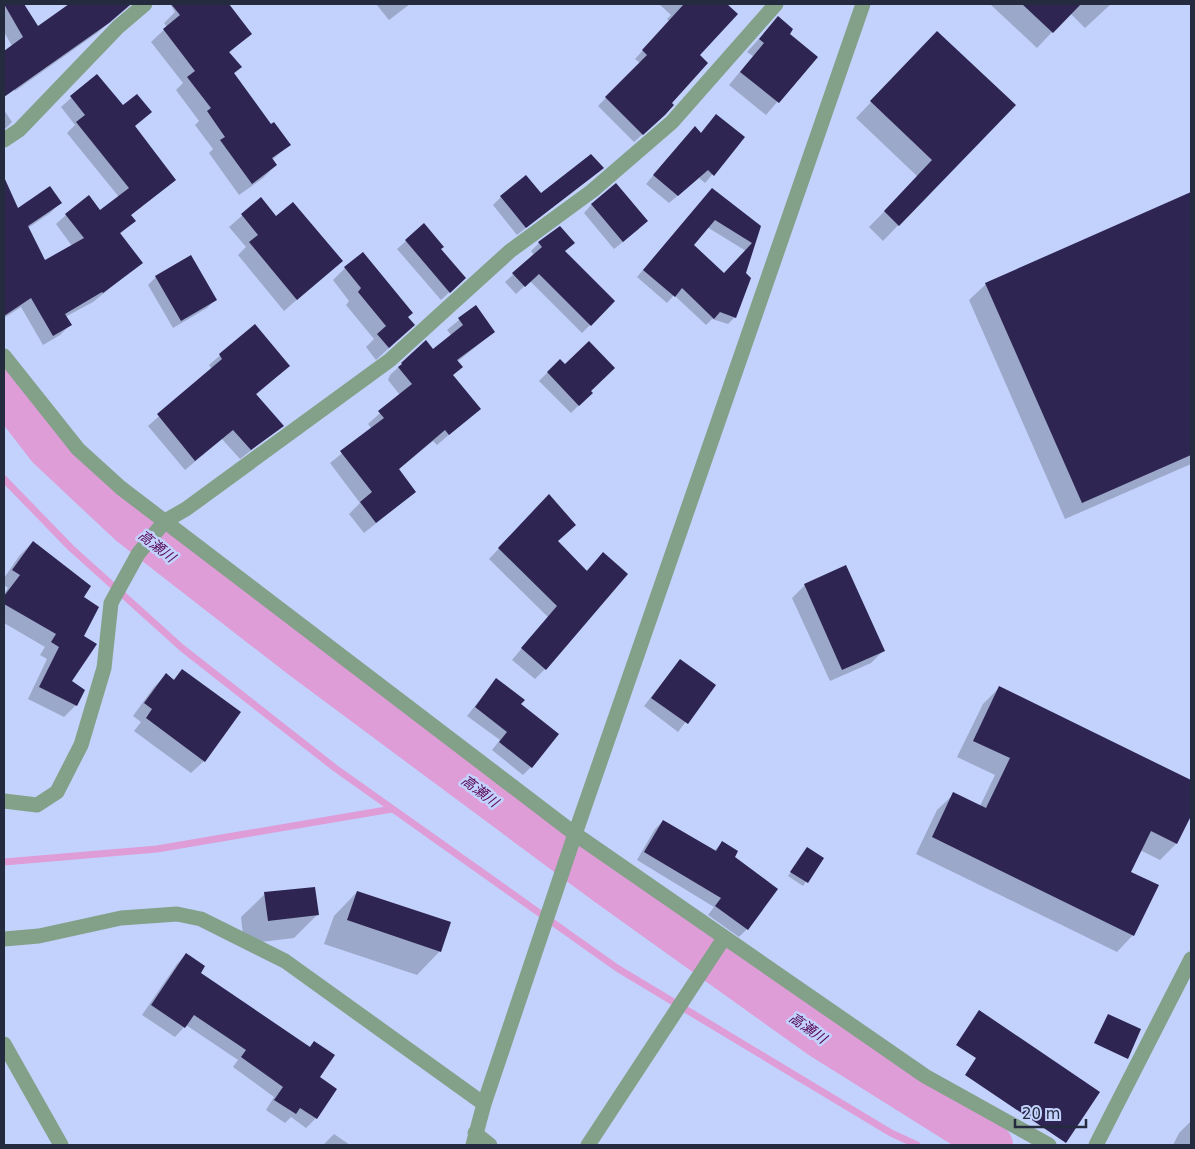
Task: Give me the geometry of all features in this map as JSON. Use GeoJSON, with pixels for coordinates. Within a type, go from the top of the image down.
{"type":"FeatureCollection","features":[{"type":"Feature","properties":{"kind":"street"},"geometry":{"type":"LineString","coordinates":[[4,140],[19,130],[118,27],[144,4]]}},
{"type":"Feature","properties":{"kind":"street"},"geometry":{"type":"LineString","coordinates":[[4,801],[37,805],[57,792],[81,745],[104,668],[111,603],[138,554],[165,521],[186,509],[390,360],[510,251],[592,191],[672,122],[776,4]]}},
{"type":"Feature","properties":{"kind":"street"},"geometry":{"type":"LineString","coordinates":[[490,1145],[474,1139],[484,1104],[575,834],[863,4]]}},
{"type":"Feature","properties":{"kind":"street"},"geometry":{"type":"LineString","coordinates":[[4,356],[78,449],[120,488],[575,834],[925,1076],[1049,1145]]}},
{"type":"Feature","properties":{"kind":"street"},"geometry":{"type":"LineString","coordinates":[[4,939],[39,936],[121,918],[177,914],[201,919],[285,961],[484,1104]]}},
{"type":"Feature","properties":{"kind":"street"},"geometry":{"type":"LineString","coordinates":[[588,1145],[724,938]]}},
{"type":"Feature","properties":{"kind":"street"},"geometry":{"type":"LineString","coordinates":[[1096,1145],[1186,982],[1191,959]]}},
{"type":"Feature","properties":{"kind":"street"},"geometry":{"type":"LineString","coordinates":[[4,1044],[62,1145]]}},
{"type":"Feature","properties":{"kind":"building"},"geometry":{"type":"Polygon","coordinates":[[[4,4],[24,4],[38,26],[69,4],[131,4],[109,23],[4,97],[4,51],[23,37],[4,4]]]}},
{"type":"Feature","properties":{"kind":"building"},"geometry":{"type":"Polygon","coordinates":[[[171,4],[229,4],[252,34],[229,52],[242,67],[234,73],[271,124],[274,122],[291,145],[272,158],[277,165],[252,184],[220,140],[225,137],[207,111],[211,108],[187,77],[195,71],[163,29],[180,15],[171,4]]]}},
{"type":"Feature","properties":{"kind":"building"},"geometry":{"type":"Polygon","coordinates":[[[684,4],[727,4],[738,14],[700,55],[708,63],[672,103],[674,105],[665,115],[643,135],[605,97],[647,55],[642,50],[684,4]]]}},
{"type":"Feature","properties":{"kind":"building"},"geometry":{"type":"Polygon","coordinates":[[[1022,4],[1081,4],[1053,33],[1022,4]]]}},
{"type":"Feature","properties":{"kind":"building"},"geometry":{"type":"Polygon","coordinates":[[[778,16],[793,29],[790,34],[818,57],[779,103],[740,72],[764,43],[759,39],[778,16]]]}},
{"type":"Feature","properties":{"kind":"building"},"geometry":{"type":"Polygon","coordinates":[[[937,31],[1016,105],[899,226],[884,211],[932,160],[870,101],[937,31]]]}},
{"type":"Feature","properties":{"kind":"building"},"geometry":{"type":"Polygon","coordinates":[[[97,74],[123,105],[137,94],[152,112],[135,126],[176,180],[131,215],[136,221],[120,233],[143,263],[103,293],[65,314],[72,325],[53,336],[31,298],[4,316],[4,177],[18,208],[50,186],[62,203],[28,226],[45,260],[84,238],[65,214],[89,195],[100,210],[129,188],[76,122],[85,115],[70,96],[97,74]]]}},
{"type":"Feature","properties":{"kind":"building"},"geometry":{"type":"Polygon","coordinates":[[[716,114],[745,137],[714,176],[708,170],[678,196],[653,175],[695,126],[701,133],[716,114]]]}},
{"type":"Feature","properties":{"kind":"building"},"geometry":{"type":"Polygon","coordinates":[[[591,154],[604,168],[526,228],[500,196],[526,175],[541,193],[591,154]]]}},
{"type":"Feature","properties":{"kind":"building"},"geometry":{"type":"Polygon","coordinates":[[[616,183],[648,221],[623,242],[591,204],[616,183]]]}},
{"type":"Feature","properties":{"kind":"building"},"geometry":{"type":"Polygon","coordinates":[[[712,188],[761,226],[746,273],[751,278],[736,318],[720,312],[714,319],[682,288],[675,297],[643,270],[712,188]],[[715,220],[694,245],[724,273],[752,243],[715,220]]]}},
{"type":"Feature","properties":{"kind":"building"},"geometry":{"type":"Polygon","coordinates":[[[1191,192],[1191,455],[1082,503],[985,283],[1191,192]]]}},
{"type":"Feature","properties":{"kind":"building"},"geometry":{"type":"Polygon","coordinates":[[[261,197],[276,216],[293,202],[343,261],[297,300],[249,242],[258,235],[241,214],[261,197]]]}},
{"type":"Feature","properties":{"kind":"building"},"geometry":{"type":"Polygon","coordinates":[[[424,223],[444,247],[441,249],[466,278],[450,293],[405,240],[424,223]]]}},
{"type":"Feature","properties":{"kind":"building"},"geometry":{"type":"Polygon","coordinates":[[[560,226],[575,243],[565,251],[615,301],[591,326],[539,274],[525,287],[512,273],[542,247],[538,242],[560,226]]]}},
{"type":"Feature","properties":{"kind":"building"},"geometry":{"type":"Polygon","coordinates":[[[363,252],[413,313],[408,317],[415,325],[389,348],[377,334],[386,326],[358,292],[361,288],[344,267],[363,252]]]}},
{"type":"Feature","properties":{"kind":"building"},"geometry":{"type":"Polygon","coordinates":[[[191,255],[217,300],[181,321],[155,276],[191,255]]]}},
{"type":"Feature","properties":{"kind":"building"},"geometry":{"type":"Polygon","coordinates":[[[476,305],[495,332],[457,360],[463,367],[453,375],[481,409],[449,435],[445,430],[399,469],[416,492],[376,523],[360,502],[372,492],[340,451],[384,418],[378,411],[412,384],[398,367],[401,363],[426,340],[433,349],[463,325],[458,318],[476,305]]]}},
{"type":"Feature","properties":{"kind":"building"},"geometry":{"type":"Polygon","coordinates":[[[255,324],[290,366],[256,394],[284,426],[251,450],[233,430],[195,461],[157,414],[222,359],[219,354],[255,324]]]}},
{"type":"Feature","properties":{"kind":"building"},"geometry":{"type":"Polygon","coordinates":[[[589,341],[615,368],[591,391],[593,393],[579,406],[547,372],[560,359],[565,364],[589,341]]]}},
{"type":"Feature","properties":{"kind":"building"},"geometry":{"type":"Polygon","coordinates":[[[549,494],[576,525],[558,541],[587,571],[603,552],[628,574],[546,670],[521,648],[557,606],[498,548],[549,494]]]}},
{"type":"Feature","properties":{"kind":"building"},"geometry":{"type":"Polygon","coordinates":[[[33,541],[91,586],[84,597],[99,607],[84,636],[97,644],[72,681],[85,690],[77,706],[39,687],[59,647],[51,642],[56,634],[4,604],[4,596],[20,575],[12,570],[33,541]]]}},
{"type":"Feature","properties":{"kind":"building"},"geometry":{"type":"Polygon","coordinates":[[[846,565],[885,651],[842,670],[804,584],[846,565]]]}},
{"type":"Feature","properties":{"kind":"building"},"geometry":{"type":"Polygon","coordinates":[[[680,659],[716,685],[688,724],[651,698],[680,659]]]}},
{"type":"Feature","properties":{"kind":"building"},"geometry":{"type":"Polygon","coordinates":[[[182,669],[241,712],[205,762],[146,718],[152,709],[144,703],[166,673],[174,680],[182,669]]]}},
{"type":"Feature","properties":{"kind":"building"},"geometry":{"type":"Polygon","coordinates":[[[496,678],[525,700],[521,704],[559,734],[532,768],[499,742],[507,732],[475,707],[496,678]]]}},
{"type":"Feature","properties":{"kind":"building"},"geometry":{"type":"Polygon","coordinates":[[[999,686],[1191,780],[1191,816],[1177,844],[1151,831],[1131,872],[1159,885],[1134,936],[932,837],[953,792],[986,808],[1010,758],[973,741],[999,686]]]}},
{"type":"Feature","properties":{"kind":"building"},"geometry":{"type":"Polygon","coordinates":[[[663,820],[716,851],[722,841],[738,851],[735,857],[778,889],[748,930],[715,906],[721,898],[644,852],[663,820]]]}},
{"type":"Feature","properties":{"kind":"building"},"geometry":{"type":"Polygon","coordinates":[[[807,847],[824,858],[808,883],[790,872],[807,847]]]}},
{"type":"Feature","properties":{"kind":"building"},"geometry":{"type":"Polygon","coordinates":[[[315,887],[319,915],[268,921],[264,892],[315,887]]]}},
{"type":"Feature","properties":{"kind":"building"},"geometry":{"type":"Polygon","coordinates":[[[357,891],[451,922],[441,952],[347,920],[357,891]]]}},
{"type":"Feature","properties":{"kind":"building"},"geometry":{"type":"Polygon","coordinates":[[[186,953],[205,966],[201,973],[310,1047],[314,1041],[335,1055],[320,1077],[337,1089],[317,1119],[300,1108],[296,1114],[274,1100],[283,1087],[241,1057],[246,1050],[194,1015],[185,1028],[151,1005],[186,953]]]}},
{"type":"Feature","properties":{"kind":"building"},"geometry":{"type":"Polygon","coordinates":[[[979,1010],[1100,1092],[1066,1143],[965,1075],[976,1058],[956,1045],[979,1010]]]}},
{"type":"Feature","properties":{"kind":"building"},"geometry":{"type":"Polygon","coordinates":[[[1108,1014],[1141,1029],[1128,1059],[1094,1043],[1108,1014]]]}},
{"type":"Feature","properties":{"kind":"waterway","name":"高瀬川"},"geometry":{"type":"LineString","coordinates":[[4,391],[48,448],[130,525],[300,657],[607,885],[821,1038],[992,1145]]}},
{"type":"Feature","properties":{"kind":"waterway"},"geometry":{"type":"LineString","coordinates":[[4,479],[71,548],[182,648],[335,768],[617,968],[891,1133],[917,1145]]}},
{"type":"Feature","properties":{"kind":"waterway"},"geometry":{"type":"LineString","coordinates":[[4,862],[157,849],[392,809]]}}]}
